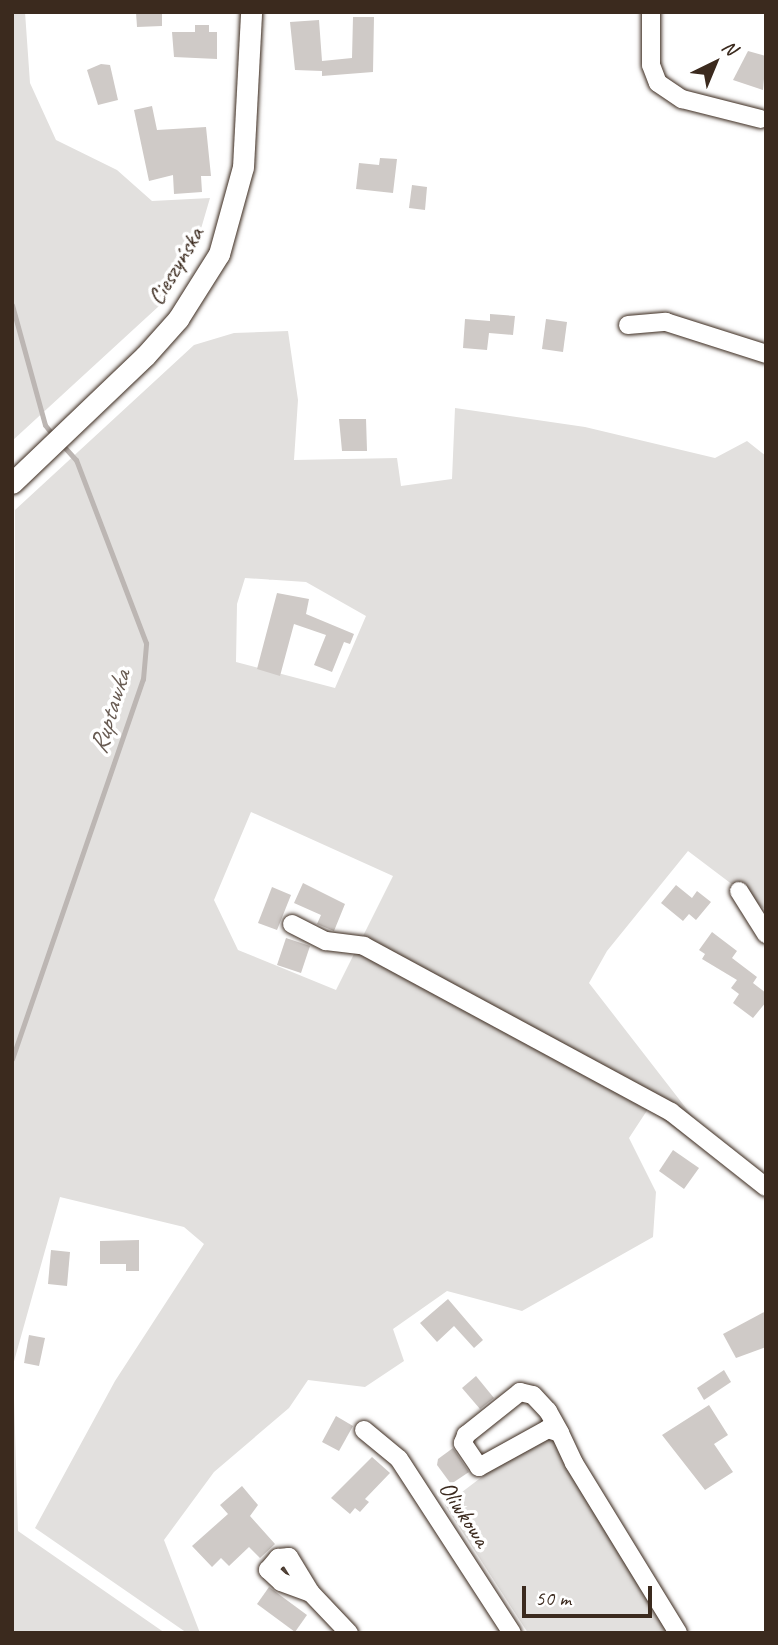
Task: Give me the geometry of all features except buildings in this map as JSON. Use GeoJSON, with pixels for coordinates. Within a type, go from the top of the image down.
{"type":"FeatureCollection","features":[{"type":"Feature","properties":{"kind":"main road","name":"Cieszyńska"},"geometry":{"type":"LineString","coordinates":[[12,484],[178,319],[219,254],[243,167],[251,12]]}},
{"type":"Feature","properties":{"kind":"street"},"geometry":{"type":"LineString","coordinates":[[651,12],[651,65],[658,83],[682,99],[761,119]]}},
{"type":"Feature","properties":{"kind":"street"},"geometry":{"type":"LineString","coordinates":[[628,325],[666,322],[766,354]]}},
{"type":"Feature","properties":{"kind":"street"},"geometry":{"type":"LineString","coordinates":[[739,891],[766,934]]}},
{"type":"Feature","properties":{"kind":"street"},"geometry":{"type":"LineString","coordinates":[[292,924],[326,941],[374,951],[659,1105],[766,1187]]}},
{"type":"Feature","properties":{"kind":"street","name":"Oliwkowa"},"geometry":{"type":"LineString","coordinates":[[561,1433],[548,1429],[479,1468],[463,1443],[466,1434],[520,1392],[533,1395],[561,1433],[574,1463],[678,1633]]}},
{"type":"Feature","properties":{"kind":"street","name":"Oliwkowa"},"geometry":{"type":"LineString","coordinates":[[364,1430],[399,1460],[512,1633]]}},
{"type":"Feature","properties":{"kind":"street"},"geometry":{"type":"LineString","coordinates":[[311,1593],[349,1633]]}},
{"type":"Feature","properties":{"kind":"shaded area"},"geometry":{"type":"Polygon","coordinates":[[[12,12],[25,12],[30,83],[56,140],[117,170],[152,201],[210,198],[198,239],[159,306],[12,441],[12,12]]]}},
{"type":"Feature","properties":{"kind":"shaded area"},"geometry":{"type":"Polygon","coordinates":[[[288,331],[298,400],[294,460],[397,458],[401,486],[452,479],[455,408],[585,427],[715,458],[747,441],[766,456],[766,910],[688,851],[607,951],[589,983],[713,1143],[723,1163],[648,1109],[629,1138],[656,1192],[653,1237],[522,1311],[447,1291],[393,1329],[404,1361],[365,1387],[308,1380],[289,1408],[214,1472],[164,1540],[200,1633],[187,1633],[35,1528],[115,1381],[204,1244],[184,1227],[60,1197],[13,1365],[18,1531],[165,1633],[12,1633],[15,510],[194,345],[234,333],[288,331]],[[245,578],[237,604],[236,662],[335,688],[366,616],[306,582],[245,578]],[[251,812],[214,900],[238,950],[336,990],[393,876],[251,812]]]}},
{"type":"Feature","properties":{"kind":"shaded area"},"geometry":{"type":"Polygon","coordinates":[[[538,1434],[561,1445],[673,1633],[528,1633],[445,1505],[538,1434]]]}},
{"type":"Feature","properties":{"kind":"waterway","name":"Ruptawka"},"geometry":{"type":"LineString","coordinates":[[12,305],[45,425],[53,435]]}},
{"type":"Feature","properties":{"kind":"waterway","name":"Ruptawka"},"geometry":{"type":"LineString","coordinates":[[12,1059],[143,679],[146,643],[76,460],[60,442]]}}]}
